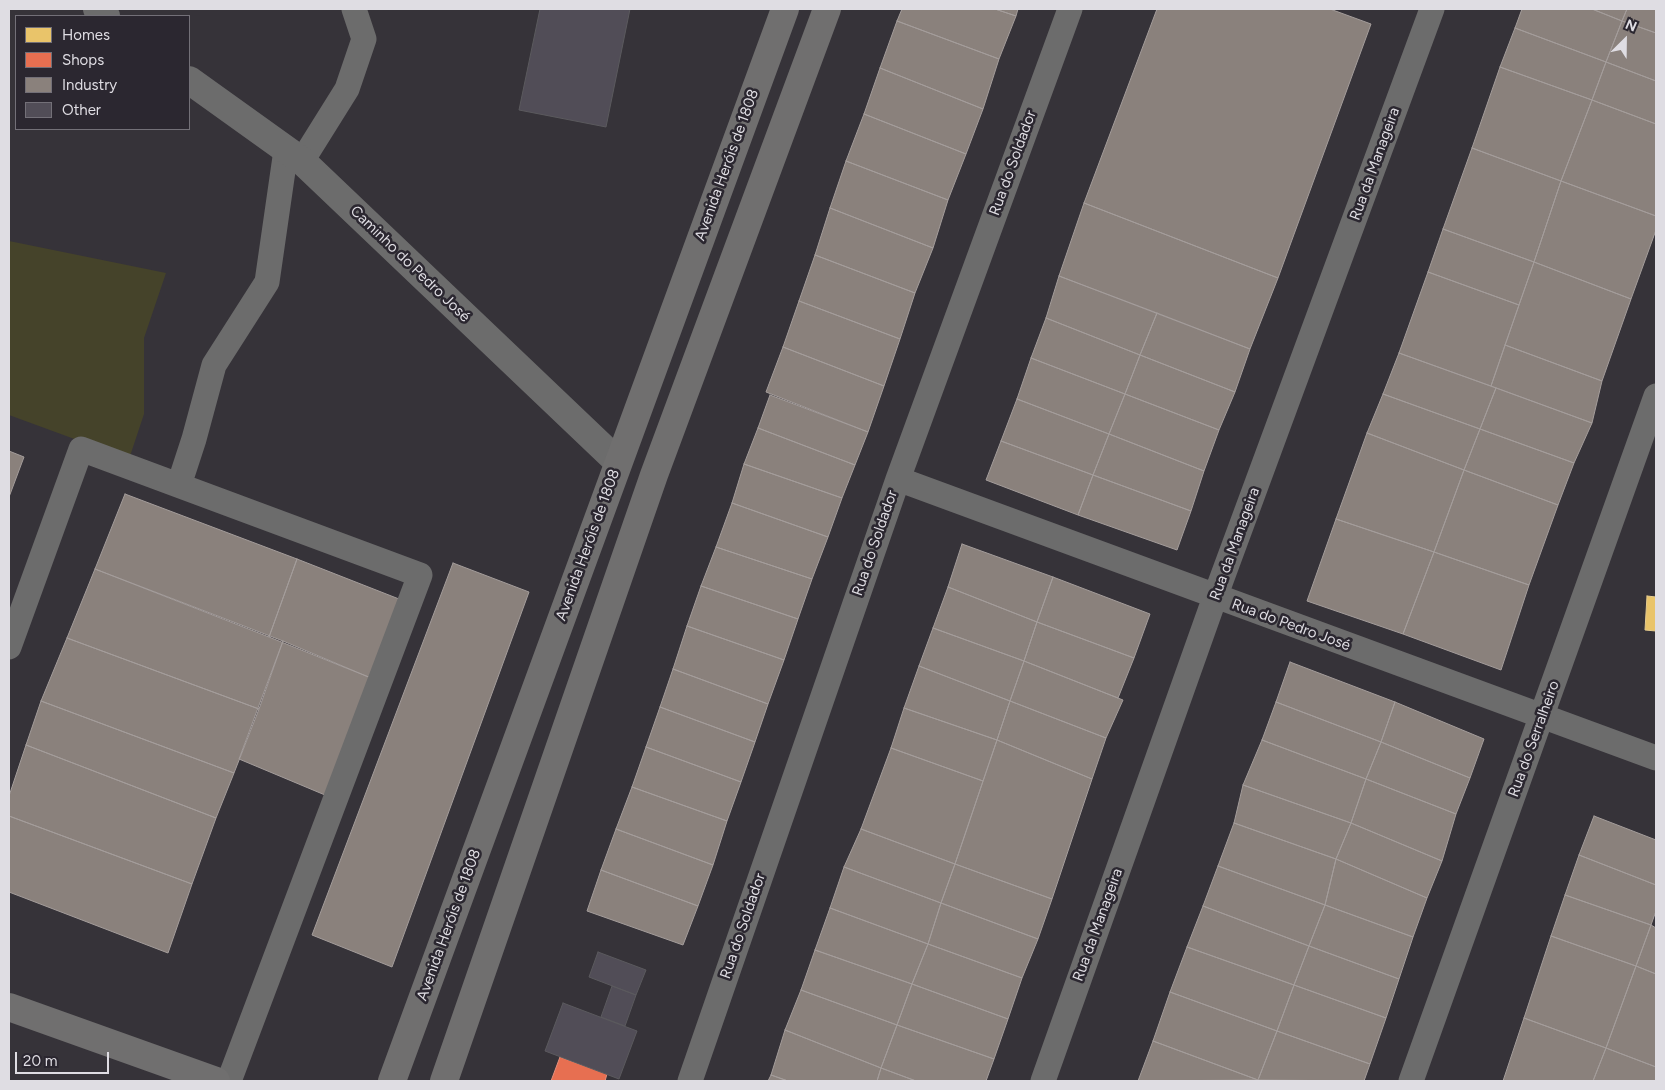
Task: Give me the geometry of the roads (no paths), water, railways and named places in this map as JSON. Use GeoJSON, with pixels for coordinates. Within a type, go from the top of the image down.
{"type":"FeatureCollection","features":[{"type":"Feature","properties":{"kind":"main road","name":"Avenida Heróis de 1808"},"geometry":{"type":"LineString","coordinates":[[392,1081],[785,9]]}},
{"type":"Feature","properties":{"kind":"main road"},"geometry":{"type":"LineString","coordinates":[[444,1081],[654,475],[826,9]]}},
{"type":"Feature","properties":{"kind":"main road"},"geometry":{"type":"LineString","coordinates":[[9,1007],[216,1081]]}},
{"type":"Feature","properties":{"kind":"street"},"geometry":{"type":"LineString","coordinates":[[179,485],[194,439],[214,364],[267,282],[294,156],[348,89],[364,39],[354,9]]}},
{"type":"Feature","properties":{"kind":"street","name":"Rua do Soldador"},"geometry":{"type":"LineString","coordinates":[[690,1081],[898,479],[1070,9]]}},
{"type":"Feature","properties":{"kind":"street","name":"Rua da Manageira"},"geometry":{"type":"LineString","coordinates":[[1043,1081],[1215,597],[1432,9]]}},
{"type":"Feature","properties":{"kind":"street","name":"Caminho do Pedro José"},"geometry":{"type":"LineString","coordinates":[[190,81],[294,156],[618,462]]}},
{"type":"Feature","properties":{"kind":"street","name":"Rua do Serralheiro"},"geometry":{"type":"LineString","coordinates":[[1411,1081],[1656,396]]}},
{"type":"Feature","properties":{"kind":"street"},"geometry":{"type":"LineString","coordinates":[[9,648],[81,449],[420,575],[229,1081]]}},
{"type":"Feature","properties":{"kind":"street","name":"Rua do Pedro José"},"geometry":{"type":"LineString","coordinates":[[898,479],[1656,758]]}}]}
